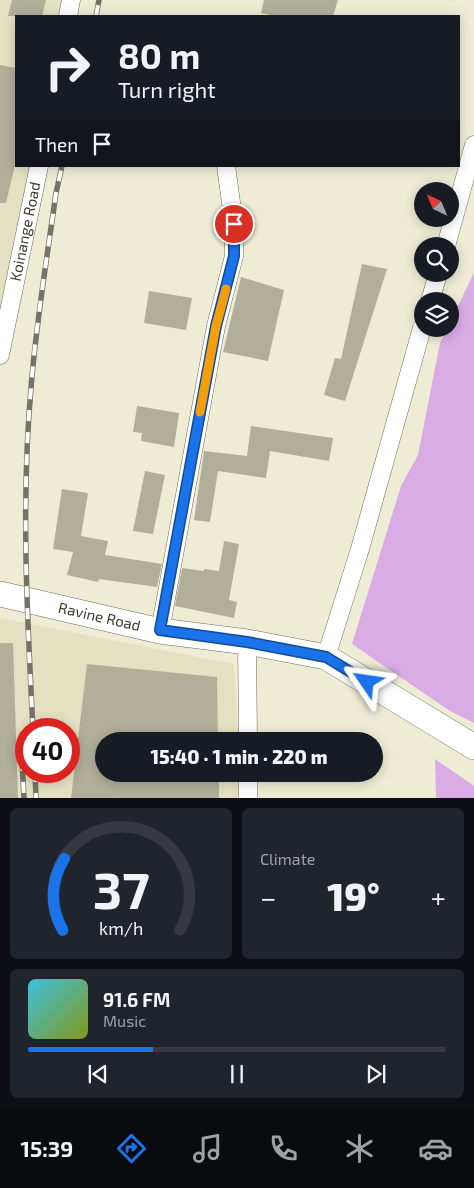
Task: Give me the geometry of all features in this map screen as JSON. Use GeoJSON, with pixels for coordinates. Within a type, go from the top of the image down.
{"type":"FeatureCollection","features":[{"type":"Feature","properties":{"kind":"street"},"geometry":{"type":"LineString","coordinates":[[68,15],[71,0]]}},
{"type":"Feature","properties":{"kind":"street"},"geometry":{"type":"LineString","coordinates":[[448,237],[474,145]]}},
{"type":"Feature","properties":{"kind":"street","name":"Koinange Road"},"geometry":{"type":"LineString","coordinates":[[0,355],[39,167]]}},
{"type":"Feature","properties":{"kind":"street"},"geometry":{"type":"LineString","coordinates":[[160,630],[216,326],[234,256],[234,224],[226,167]]}},
{"type":"Feature","properties":{"kind":"street"},"geometry":{"type":"LineString","coordinates":[[326,657],[360,549],[419,337]]}},
{"type":"Feature","properties":{"kind":"street","name":"Ravine Road"},"geometry":{"type":"LineString","coordinates":[[0,594],[160,630],[247,642],[326,657],[474,747]]}},
{"type":"Feature","properties":{"kind":"street"},"geometry":{"type":"LineString","coordinates":[[247,642],[248,732]]}},
{"type":"Feature","properties":{"kind":"street"},"geometry":{"type":"LineString","coordinates":[[248,782],[248,798]]}},
{"type":"Feature","properties":{"kind":"shaded area"},"geometry":{"type":"Polygon","coordinates":[[[0,0],[77,0],[73,15],[15,15],[15,167],[37,167],[0,317],[0,0]]]}},
{"type":"Feature","properties":{"kind":"shaded area"},"geometry":{"type":"Polygon","coordinates":[[[474,273],[474,723],[450,711],[352,644],[401,486],[418,455],[440,343],[443,337],[459,337],[459,304],[474,273]]]}},
{"type":"Feature","properties":{"kind":"shaded area"},"geometry":{"type":"Polygon","coordinates":[[[0,618],[234,664],[238,732],[95,732],[95,782],[240,782],[241,798],[0,798],[0,618]]]}},
{"type":"Feature","properties":{"kind":"shaded area"},"geometry":{"type":"Polygon","coordinates":[[[435,759],[474,786],[474,798],[436,798],[435,759]]]}},
{"type":"Feature","properties":{"kind":"building"},"geometry":{"type":"Polygon","coordinates":[[[12,0],[46,0],[42,15],[8,16],[12,0]]]}},
{"type":"Feature","properties":{"kind":"building"},"geometry":{"type":"Polygon","coordinates":[[[264,0],[338,0],[333,15],[270,15],[261,13],[264,0]]]}},
{"type":"Feature","properties":{"kind":"building"},"geometry":{"type":"Polygon","coordinates":[[[0,65],[15,68],[15,165],[6,203],[0,203],[0,65]]]}},
{"type":"Feature","properties":{"kind":"building"},"geometry":{"type":"Polygon","coordinates":[[[362,264],[387,269],[345,401],[324,395],[335,358],[341,359],[362,264]]]}},
{"type":"Feature","properties":{"kind":"building"},"geometry":{"type":"Polygon","coordinates":[[[241,277],[284,290],[268,361],[223,352],[241,277]]]}},
{"type":"Feature","properties":{"kind":"building"},"geometry":{"type":"Polygon","coordinates":[[[149,291],[192,298],[186,330],[144,323],[149,291]]]}},
{"type":"Feature","properties":{"kind":"building"},"geometry":{"type":"Polygon","coordinates":[[[137,406],[179,413],[174,447],[141,441],[142,433],[133,432],[137,406]]]}},
{"type":"Feature","properties":{"kind":"building"},"geometry":{"type":"Polygon","coordinates":[[[251,426],[333,438],[329,461],[270,451],[266,478],[218,471],[210,522],[194,520],[204,451],[247,456],[251,426]]]}},
{"type":"Feature","properties":{"kind":"building"},"geometry":{"type":"Polygon","coordinates":[[[145,471],[165,475],[153,534],[133,531],[145,471]]]}},
{"type":"Feature","properties":{"kind":"building"},"geometry":{"type":"Polygon","coordinates":[[[62,489],[88,493],[81,536],[108,541],[105,555],[162,564],[157,587],[99,579],[98,582],[67,575],[73,552],[53,549],[62,489]]]}},
{"type":"Feature","properties":{"kind":"building"},"geometry":{"type":"Polygon","coordinates":[[[224,541],[239,544],[229,600],[237,602],[234,618],[175,606],[182,568],[219,571],[224,541]]]}},
{"type":"Feature","properties":{"kind":"building"},"geometry":{"type":"Polygon","coordinates":[[[0,643],[13,643],[15,783],[18,783],[18,798],[0,798],[0,643]]]}},
{"type":"Feature","properties":{"kind":"building"},"geometry":{"type":"Polygon","coordinates":[[[87,664],[217,677],[218,732],[95,732],[95,782],[219,782],[219,798],[71,798],[73,783],[80,783],[80,723],[87,664]]]}},
{"type":"Feature","properties":{"kind":"railway"},"geometry":{"type":"LineString","coordinates":[[96,15],[99,0]]}},
{"type":"Feature","properties":{"kind":"railway"},"geometry":{"type":"LineString","coordinates":[[32,718],[26,558],[28,430],[39,315],[56,193],[62,167]]}},
{"type":"Feature","properties":{"kind":"railway"},"geometry":{"type":"LineString","coordinates":[[23,783],[24,798]]}},
{"type":"Feature","properties":{"kind":"railway"},"geometry":{"type":"LineString","coordinates":[[35,783],[36,798]]}},
{"type":"Feature","properties":{"kind":"slow traffic"},"geometry":{"type":"LineString","coordinates":[[200,412],[216,326],[226,289]]}},
{"type":"Feature","properties":{"kind":"route"},"geometry":{"type":"LineString","coordinates":[[234,224],[234,256],[216,326],[160,630],[247,642],[326,657],[367,682]]}}]}
